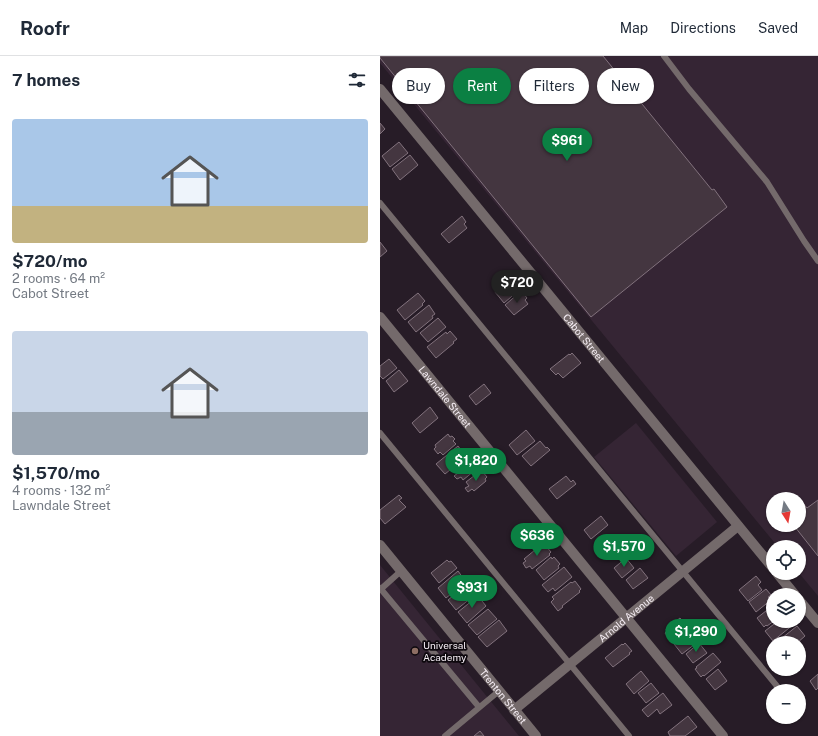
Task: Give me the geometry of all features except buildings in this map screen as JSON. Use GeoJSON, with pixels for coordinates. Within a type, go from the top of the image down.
{"type":"FeatureCollection","features":[{"type":"Feature","properties":{"kind":"street","name":"Cabot Street"},"geometry":{"type":"LineString","coordinates":[[380,89],[766,560]]}},
{"type":"Feature","properties":{"kind":"street","name":"Lawndale Street"},"geometry":{"type":"LineString","coordinates":[[380,317],[723,736]]}},
{"type":"Feature","properties":{"kind":"street","name":"Arnold Avenue"},"geometry":{"type":"LineString","coordinates":[[514,710],[738,526]]}},
{"type":"Feature","properties":{"kind":"street","name":"Trenton Street"},"geometry":{"type":"LineString","coordinates":[[380,545],[536,736]]}},
{"type":"Feature","properties":{"kind":"street"},"geometry":{"type":"LineString","coordinates":[[783,580],[789,588]]}},
{"type":"Feature","properties":{"kind":"street"},"geometry":{"type":"LineString","coordinates":[[806,608],[818,623]]}},
{"type":"Feature","properties":{"kind":"lane"},"geometry":{"type":"LineString","coordinates":[[664,56],[689,89],[767,182],[818,262]]}},
{"type":"Feature","properties":{"kind":"lane"},"geometry":{"type":"LineString","coordinates":[[380,203],[775,684]]}},
{"type":"Feature","properties":{"kind":"lane"},"geometry":{"type":"LineString","coordinates":[[380,433],[629,736]]}},
{"type":"Feature","properties":{"kind":"lane"},"geometry":{"type":"LineString","coordinates":[[401,571],[380,588],[479,707]]}},
{"type":"Feature","properties":{"kind":"lane"},"geometry":{"type":"LineString","coordinates":[[445,736],[499,691]]}},
{"type":"Feature","properties":{"kind":"shaded area"},"geometry":{"type":"Polygon","coordinates":[[[380,56],[818,56],[818,596],[805,580],[806,580],[806,540],[772,540],[414,104],[445,104],[445,68],[392,68],[392,78],[380,63],[380,56]]]}},
{"type":"Feature","properties":{"kind":"shaded area"},"geometry":{"type":"Polygon","coordinates":[[[636,423],[717,522],[676,556],[594,457],[636,423]]]}},
{"type":"Feature","properties":{"kind":"shaded area","name":"Universal Academy"},"geometry":{"type":"Polygon","coordinates":[[[380,565],[519,736],[380,736],[380,565]]]}},
{"type":"Feature","properties":{"kind":"place","name":"Universal Academy"},"geometry":{"type":"Point","coordinates":[415,651]}}]}
